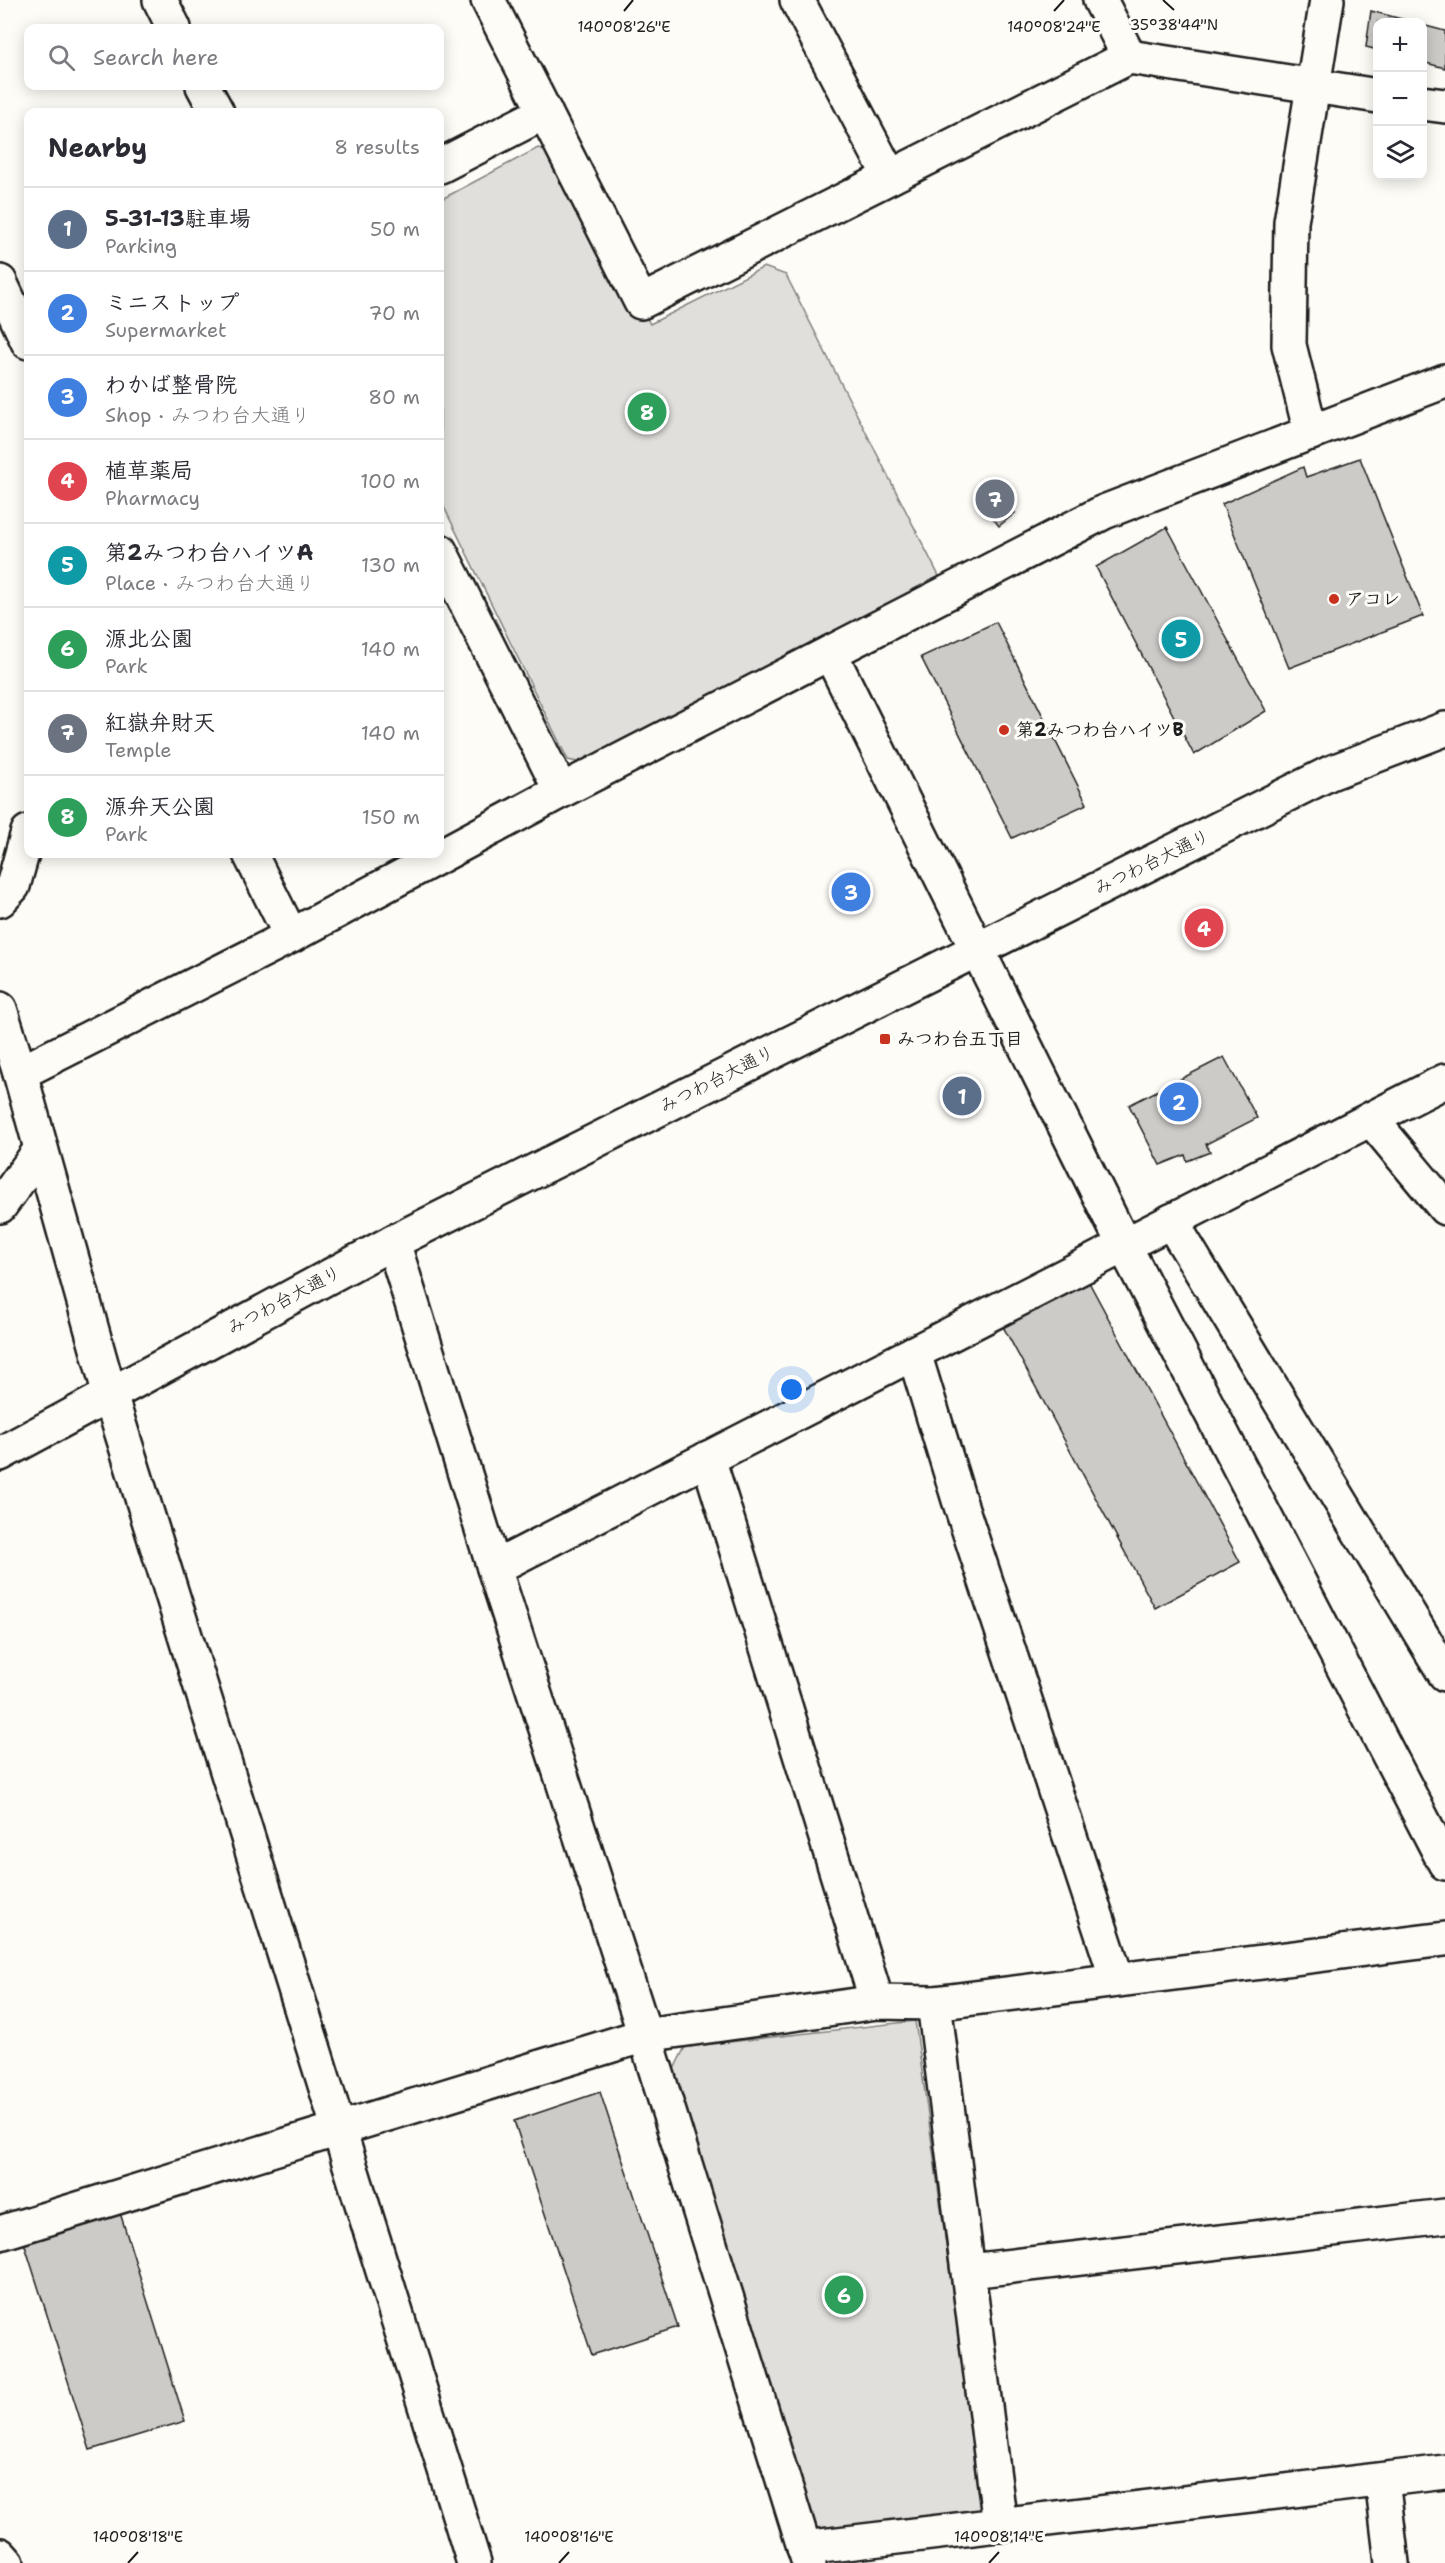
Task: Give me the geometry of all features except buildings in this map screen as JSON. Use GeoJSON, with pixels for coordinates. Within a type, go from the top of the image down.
{"type":"FeatureCollection","features":[{"type":"Feature","properties":{"kind":"street"},"geometry":{"type":"LineString","coordinates":[[160,0],[172,24]]}},
{"type":"Feature","properties":{"kind":"street"},"geometry":{"type":"LineString","coordinates":[[488,0],[641,302],[1129,57],[1373,95]]}},
{"type":"Feature","properties":{"kind":"street"},"geometry":{"type":"LineString","coordinates":[[797,0],[890,177]]}},
{"type":"Feature","properties":{"kind":"street"},"geometry":{"type":"LineString","coordinates":[[1100,0],[1129,57]]}},
{"type":"Feature","properties":{"kind":"street"},"geometry":{"type":"LineString","coordinates":[[1311,433],[1289,345],[1291,222],[1327,0]]}},
{"type":"Feature","properties":{"kind":"street"},"geometry":{"type":"LineString","coordinates":[[205,90],[215,108]]}},
{"type":"Feature","properties":{"kind":"street"},"geometry":{"type":"LineString","coordinates":[[1427,104],[1445,106]]}},
{"type":"Feature","properties":{"kind":"street"},"geometry":{"type":"LineString","coordinates":[[444,164],[545,112]]}},
{"type":"Feature","properties":{"kind":"street"},"geometry":{"type":"LineString","coordinates":[[0,282],[24,333]]}},
{"type":"Feature","properties":{"kind":"street"},"geometry":{"type":"LineString","coordinates":[[444,854],[561,791],[1104,512],[1445,381]]}},
{"type":"Feature","properties":{"kind":"street"},"geometry":{"type":"LineString","coordinates":[[444,559],[561,791]]}},
{"type":"Feature","properties":{"kind":"street"},"geometry":{"type":"LineString","coordinates":[[830,653],[1124,1245],[1445,1863]]}},
{"type":"Feature","properties":{"kind":"street","name":"みつわ台大通り"},"geometry":{"type":"LineString","coordinates":[[0,1454],[393,1242],[1330,773],[1445,729]]}},
{"type":"Feature","properties":{"kind":"street"},"geometry":{"type":"LineString","coordinates":[[0,900],[13,886],[24,846]]}},
{"type":"Feature","properties":{"kind":"street"},"geometry":{"type":"LineString","coordinates":[[252,858],[291,936]]}},
{"type":"Feature","properties":{"kind":"street"},"geometry":{"type":"LineString","coordinates":[[20,1072],[291,936],[436,858]]}},
{"type":"Feature","properties":{"kind":"street"},"geometry":{"type":"LineString","coordinates":[[0,1009],[20,1072],[110,1395],[474,2563]]}},
{"type":"Feature","properties":{"kind":"street"},"geometry":{"type":"LineString","coordinates":[[494,1568],[1445,1081]]}},
{"type":"Feature","properties":{"kind":"street"},"geometry":{"type":"LineString","coordinates":[[1371,1119],[1445,1208]]}},
{"type":"Feature","properties":{"kind":"street"},"geometry":{"type":"LineString","coordinates":[[0,1206],[41,1149]]}},
{"type":"Feature","properties":{"kind":"street"},"geometry":{"type":"LineString","coordinates":[[1171,1221],[1445,1674]]}},
{"type":"Feature","properties":{"kind":"street"},"geometry":{"type":"LineString","coordinates":[[393,1242],[494,1568],[645,2035],[806,2556],[1000,2525],[1445,2472]]}},
{"type":"Feature","properties":{"kind":"street"},"geometry":{"type":"LineString","coordinates":[[914,1353],[959,1500],[1116,1979]]}},
{"type":"Feature","properties":{"kind":"street"},"geometry":{"type":"LineString","coordinates":[[708,1458],[877,2002]]}},
{"type":"Feature","properties":{"kind":"street"},"geometry":{"type":"LineString","coordinates":[[0,2233],[645,2035],[877,2002],[934,2003],[1445,1939]]}},
{"type":"Feature","properties":{"kind":"street"},"geometry":{"type":"LineString","coordinates":[[934,2003],[1000,2525]]}},
{"type":"Feature","properties":{"kind":"street"},"geometry":{"type":"LineString","coordinates":[[969,2271],[1445,2216]]}},
{"type":"Feature","properties":{"kind":"street"},"geometry":{"type":"LineString","coordinates":[[1382,2480],[1392,2563]]}},
{"type":"Feature","properties":{"kind":"street"},"geometry":{"type":"LineString","coordinates":[[0,2555],[7,2563]]}},
{"type":"Feature","properties":{"kind":"shaded area"},"geometry":{"type":"Polygon","coordinates":[[[538,148],[560,154],[650,324],[764,267],[786,275],[943,584],[591,765],[568,760],[444,507],[444,198],[538,148]]]}},
{"type":"Feature","properties":{"kind":"shaded area"},"geometry":{"type":"Polygon","coordinates":[[[915,2021],[983,2512],[817,2528],[803,2517],[670,2077],[685,2047],[915,2021]]]}},
{"type":"Feature","properties":{"kind":"place","name":"源弁天公園"},"geometry":{"type":"Point","coordinates":[647,412]}},
{"type":"Feature","properties":{"kind":"place","name":"紅嶽弁財天"},"geometry":{"type":"Point","coordinates":[995,499]}},
{"type":"Feature","properties":{"kind":"place","name":"アコレ"},"geometry":{"type":"Point","coordinates":[1334,599]}},
{"type":"Feature","properties":{"kind":"place","name":"第2みつわ台ハイツA"},"geometry":{"type":"Point","coordinates":[1181,639]}},
{"type":"Feature","properties":{"kind":"place","name":"第2みつわ台ハイツB"},"geometry":{"type":"Point","coordinates":[1004,730]}},
{"type":"Feature","properties":{"kind":"place","name":"わかば整骨院"},"geometry":{"type":"Point","coordinates":[851,892]}},
{"type":"Feature","properties":{"kind":"place","name":"植草薬局"},"geometry":{"type":"Point","coordinates":[1204,928]}},
{"type":"Feature","properties":{"kind":"place","name":"みつわ台五丁目"},"geometry":{"type":"Point","coordinates":[885,1039]}},
{"type":"Feature","properties":{"kind":"place","name":"5-31-13駐車場"},"geometry":{"type":"Point","coordinates":[962,1096]}},
{"type":"Feature","properties":{"kind":"place","name":"ミニストップ"},"geometry":{"type":"Point","coordinates":[1179,1102]}},
{"type":"Feature","properties":{"kind":"place","name":"源北公園"},"geometry":{"type":"Point","coordinates":[844,2295]}}]}
